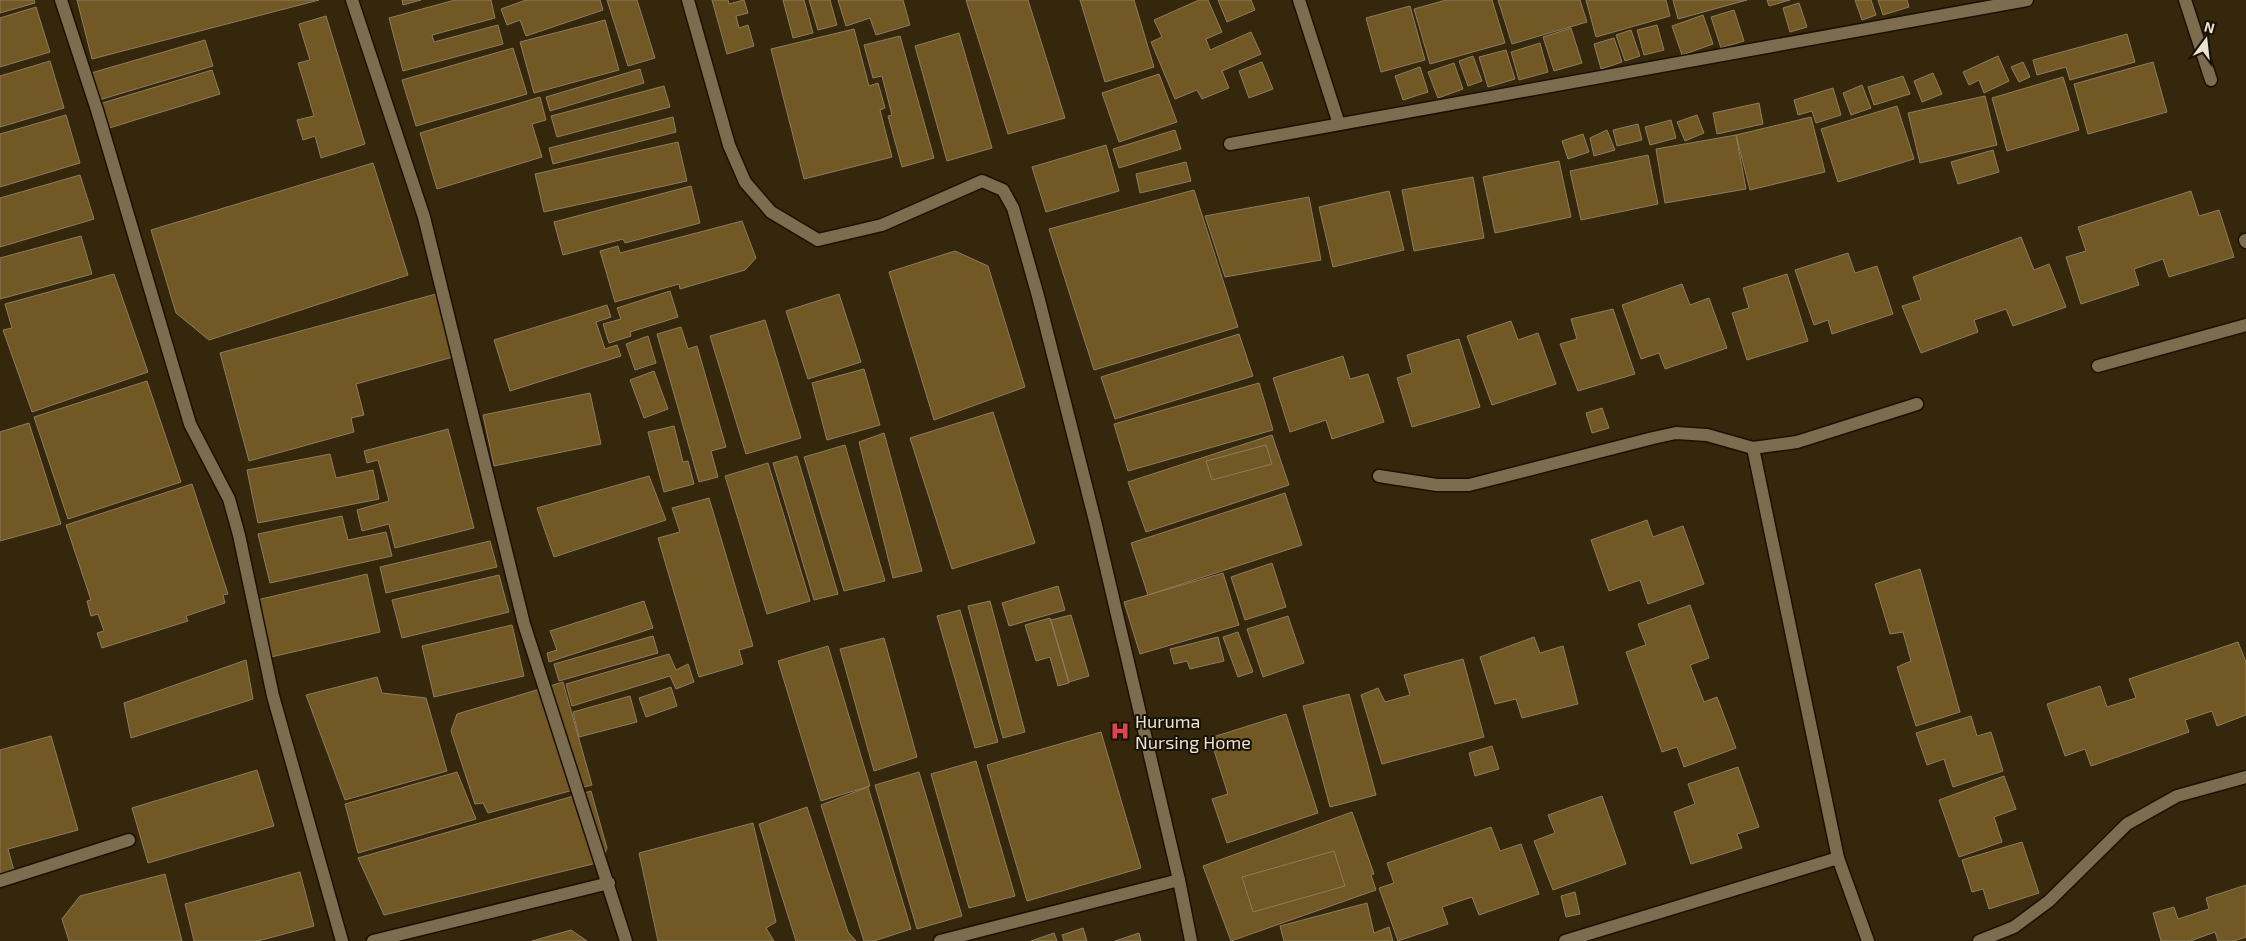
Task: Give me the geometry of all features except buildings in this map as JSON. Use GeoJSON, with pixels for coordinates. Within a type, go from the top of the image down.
{"type":"FeatureCollection","features":[{"type":"Feature","properties":{"kind":"street"},"geometry":{"type":"LineString","coordinates":[[61,0],[97,110],[190,424],[229,499],[239,534],[273,696],[342,941]]}},
{"type":"Feature","properties":{"kind":"street"},"geometry":{"type":"LineString","coordinates":[[352,0],[424,217],[524,624],[609,883],[626,941]]}},
{"type":"Feature","properties":{"kind":"street"},"geometry":{"type":"LineString","coordinates":[[688,0],[729,145],[745,182],[771,212],[818,240],[882,225],[982,181],[1003,190],[1013,208],[1038,296],[1096,525],[1179,880],[1191,941]]}},
{"type":"Feature","properties":{"kind":"street"},"geometry":{"type":"LineString","coordinates":[[1299,0],[1339,124]]}},
{"type":"Feature","properties":{"kind":"street"},"geometry":{"type":"LineString","coordinates":[[1230,144],[2027,0]]}},
{"type":"Feature","properties":{"kind":"street"},"geometry":{"type":"LineString","coordinates":[[2185,0],[2211,80]]}},
{"type":"Feature","properties":{"kind":"street"},"geometry":{"type":"LineString","coordinates":[[2098,366],[2246,325]]}},
{"type":"Feature","properties":{"kind":"street"},"geometry":{"type":"LineString","coordinates":[[1379,476],[1437,485],[1469,485],[1676,433],[1707,435],[1753,448],[1797,442],[1917,404]]}},
{"type":"Feature","properties":{"kind":"street"},"geometry":{"type":"LineString","coordinates":[[1753,448],[1838,858],[1868,941]]}},
{"type":"Feature","properties":{"kind":"street"},"geometry":{"type":"LineString","coordinates":[[1979,941],[2014,927],[2049,901],[2127,824],[2178,796],[2246,777]]}},
{"type":"Feature","properties":{"kind":"street"},"geometry":{"type":"LineString","coordinates":[[0,881],[130,840]]}},
{"type":"Feature","properties":{"kind":"street"},"geometry":{"type":"LineString","coordinates":[[1565,941],[1838,858]]}},
{"type":"Feature","properties":{"kind":"street"},"geometry":{"type":"LineString","coordinates":[[940,941],[1179,880]]}},
{"type":"Feature","properties":{"kind":"street"},"geometry":{"type":"LineString","coordinates":[[373,941],[609,883]]}},
{"type":"Feature","properties":{"kind":"place","name":"Huruma Nursing Home"},"geometry":{"type":"Point","coordinates":[1120,731]}}]}
